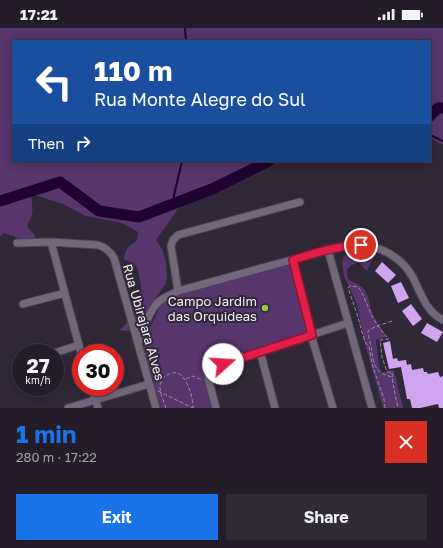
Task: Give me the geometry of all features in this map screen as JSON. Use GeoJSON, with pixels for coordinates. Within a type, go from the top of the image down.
{"type":"FeatureCollection","features":[{"type":"Feature","properties":{"kind":"street"},"geometry":{"type":"LineString","coordinates":[[178,291],[170,246],[178,235],[300,202]]}},
{"type":"Feature","properties":{"kind":"street"},"geometry":{"type":"LineString","coordinates":[[17,243],[51,242],[79,344]]}},
{"type":"Feature","properties":{"kind":"street","name":"Rua Ubirajara Alves"},"geometry":{"type":"LineString","coordinates":[[51,242],[103,246],[111,253],[114,258],[156,408]]}},
{"type":"Feature","properties":{"kind":"street"},"geometry":{"type":"LineString","coordinates":[[138,343],[151,311],[160,300],[178,291],[347,246],[361,245],[376,248],[390,254],[401,262],[412,275],[430,311],[443,320]]}},
{"type":"Feature","properties":{"kind":"street"},"geometry":{"type":"LineString","coordinates":[[328,250],[372,408]]}},
{"type":"Feature","properties":{"kind":"street"},"geometry":{"type":"LineString","coordinates":[[293,260],[312,335],[333,408]]}},
{"type":"Feature","properties":{"kind":"street"},"geometry":{"type":"LineString","coordinates":[[23,304],[65,293]]}},
{"type":"Feature","properties":{"kind":"street"},"geometry":{"type":"LineString","coordinates":[[216,408],[208,381],[211,368],[348,323]]}},
{"type":"Feature","properties":{"kind":"street"},"geometry":{"type":"LineString","coordinates":[[260,351],[275,408]]}},
{"type":"Feature","properties":{"kind":"street"},"geometry":{"type":"LineString","coordinates":[[68,408],[149,386]]}},
{"type":"Feature","properties":{"kind":"street"},"geometry":{"type":"LineString","coordinates":[[94,396],[98,408]]}},
{"type":"Feature","properties":{"kind":"path"},"geometry":{"type":"LineString","coordinates":[[385,408],[384,399],[372,364],[369,347],[365,342],[348,288],[350,286],[358,287],[362,292],[367,307],[378,326],[389,339],[380,340],[382,357],[387,372],[392,372],[398,408]]}},
{"type":"Feature","properties":{"kind":"path"},"geometry":{"type":"LineString","coordinates":[[392,320],[372,327],[368,331],[376,369],[381,374],[393,378]]}},
{"type":"Feature","properties":{"kind":"path"},"geometry":{"type":"LineString","coordinates":[[166,408],[161,393],[161,381],[166,375],[178,373],[185,379],[194,408]]}},
{"type":"Feature","properties":{"kind":"path"},"geometry":{"type":"LineString","coordinates":[[185,379],[193,376],[208,381]]}},
{"type":"Feature","properties":{"kind":"path"},"geometry":{"type":"LineString","coordinates":[[149,386],[194,408]]}},
{"type":"Feature","properties":{"kind":"shaded area"},"geometry":{"type":"Polygon","coordinates":[[[0,28],[443,28],[443,144],[438,143],[431,138],[431,40],[12,40],[12,162],[259,162],[229,177],[198,198],[178,209],[156,240],[163,251],[166,262],[167,276],[165,285],[150,306],[140,324],[135,329],[128,331],[120,330],[134,313],[141,294],[138,269],[124,259],[127,249],[138,239],[138,232],[122,223],[86,216],[63,204],[34,195],[31,196],[32,211],[31,218],[27,225],[35,235],[35,238],[28,240],[4,233],[0,237],[0,28]]]}},
{"type":"Feature","properties":{"kind":"shaded area"},"geometry":{"type":"Polygon","coordinates":[[[350,253],[376,254],[367,271],[359,263],[351,265],[347,270],[347,274],[349,280],[365,290],[374,316],[387,337],[376,340],[381,373],[394,370],[403,408],[383,408],[364,340],[357,304],[344,276],[342,263],[344,256],[350,253]]]}},
{"type":"Feature","properties":{"kind":"shaded area"},"geometry":{"type":"Polygon","coordinates":[[[289,265],[309,334],[203,370],[213,408],[160,408],[145,361],[143,349],[146,336],[162,302],[182,290],[289,265]]]}},
{"type":"Feature","properties":{"kind":"building"},"geometry":{"type":"Polygon","coordinates":[[[382,262],[396,275],[388,283],[375,271],[382,262]]]}},
{"type":"Feature","properties":{"kind":"building"},"geometry":{"type":"Polygon","coordinates":[[[401,282],[409,298],[398,303],[391,286],[401,282]]]}},
{"type":"Feature","properties":{"kind":"building"},"geometry":{"type":"Polygon","coordinates":[[[411,304],[422,319],[413,326],[402,311],[411,304]]]}},
{"type":"Feature","properties":{"kind":"building"},"geometry":{"type":"Polygon","coordinates":[[[427,323],[443,332],[437,342],[421,333],[427,323]]]}},
{"type":"Feature","properties":{"kind":"building"},"geometry":{"type":"Polygon","coordinates":[[[390,341],[393,359],[397,358],[398,361],[406,360],[407,365],[411,364],[412,370],[423,368],[424,372],[427,372],[428,374],[438,372],[440,377],[443,376],[443,408],[439,408],[438,404],[420,408],[412,408],[410,399],[407,399],[401,367],[389,369],[383,343],[390,341]]]}},
{"type":"Feature","properties":{"kind":"waterway"},"geometry":{"type":"LineString","coordinates":[[185,28],[186,40]]}},
{"type":"Feature","properties":{"kind":"waterway"},"geometry":{"type":"LineString","coordinates":[[431,115],[438,108],[443,108]]}},
{"type":"Feature","properties":{"kind":"waterway"},"geometry":{"type":"LineString","coordinates":[[431,135],[443,141]]}},
{"type":"Feature","properties":{"kind":"waterway"},"geometry":{"type":"LineString","coordinates":[[172,204],[182,162]]}},
{"type":"Feature","properties":{"kind":"waterway"},"geometry":{"type":"LineString","coordinates":[[0,201],[60,182],[99,211],[139,217],[212,189],[267,162]]}},
{"type":"Feature","properties":{"kind":"place","name":"Campo Jardim das Orquideas"},"geometry":{"type":"Point","coordinates":[265,308]}},
{"type":"Feature","properties":{"kind":"route"},"geometry":{"type":"LineString","coordinates":[[223,364],[312,335],[293,260],[328,250],[361,245]]}}]}
